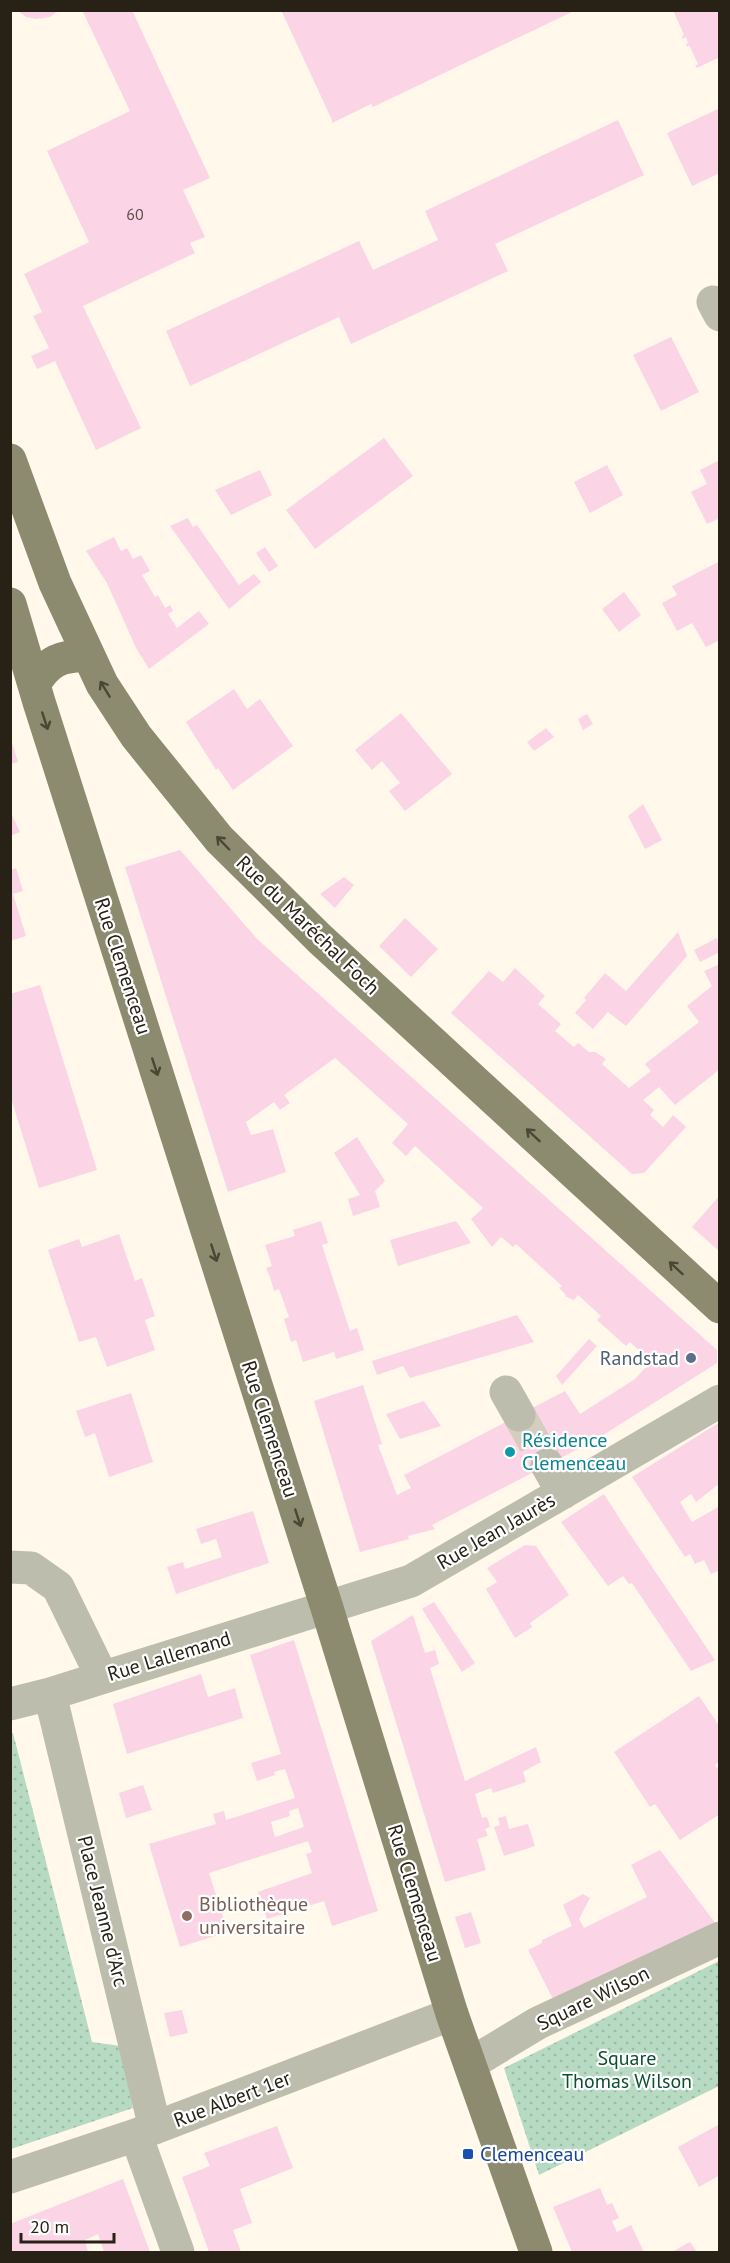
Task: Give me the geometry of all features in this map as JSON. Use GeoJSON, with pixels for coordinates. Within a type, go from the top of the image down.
{"type":"FeatureCollection","features":[{"type":"Feature","properties":{"kind":"main road","name":"Rue du Maréchal Foch"},"geometry":{"type":"LineString","coordinates":[[10,460],[55,583],[102,684],[136,736],[219,839],[320,939],[720,1307]]}},
{"type":"Feature","properties":{"kind":"main road"},"geometry":{"type":"LineString","coordinates":[[10,602],[32,587],[55,583]]}},
{"type":"Feature","properties":{"kind":"main road","name":"Rue Clemenceau"},"geometry":{"type":"LineString","coordinates":[[10,602],[34,685],[327,1608],[452,2014],[536,2253]]}},
{"type":"Feature","properties":{"kind":"main road"},"geometry":{"type":"LineString","coordinates":[[34,685],[40,674],[65,655],[88,655]]}},
{"type":"Feature","properties":{"kind":"street","name":"Rue Jean Jaurès"},"geometry":{"type":"LineString","coordinates":[[327,1608],[411,1581],[555,1479],[720,1401]]}},
{"type":"Feature","properties":{"kind":"street"},"geometry":{"type":"LineString","coordinates":[[10,1567],[31,1568],[58,1587],[102,1677]]}},
{"type":"Feature","properties":{"kind":"street","name":"Rue Lallemand"},"geometry":{"type":"LineString","coordinates":[[10,1704],[50,1694],[327,1608]]}},
{"type":"Feature","properties":{"kind":"street","name":"Place Jeanne d'Arc"},"geometry":{"type":"LineString","coordinates":[[50,1694],[146,2132],[178,2253]]}},
{"type":"Feature","properties":{"kind":"street","name":"Square Wilson"},"geometry":{"type":"LineString","coordinates":[[470,2064],[538,2023],[720,1938]]}},
{"type":"Feature","properties":{"kind":"street","name":"Rue Albert 1er"},"geometry":{"type":"LineString","coordinates":[[10,2177],[146,2132],[452,2014]]}},
{"type":"Feature","properties":{"kind":"green space"},"geometry":{"type":"Polygon","coordinates":[[[13,1733],[92,2042],[121,2046],[133,2108],[11,2149],[10,1734],[13,1733]]]}},
{"type":"Feature","properties":{"kind":"green space","name":"Square Thomas Wilson"},"geometry":{"type":"Polygon","coordinates":[[[719,1961],[719,2086],[539,2175],[504,2068],[719,1961]]]}},
{"type":"Feature","properties":{"kind":"building"},"geometry":{"type":"Polygon","coordinates":[[[17,10],[59,10],[50,17],[36,19],[26,17],[17,10]]]}},
{"type":"Feature","properties":{"kind":"building"},"geometry":{"type":"Polygon","coordinates":[[[82,10],[132,10],[210,178],[183,190],[205,237],[190,243],[195,253],[83,306],[141,428],[96,450],[55,361],[37,369],[31,356],[49,348],[33,316],[42,312],[24,274],[89,242],[47,151],[130,111],[82,10]]]}},
{"type":"Feature","properties":{"kind":"building"},"geometry":{"type":"Polygon","coordinates":[[[281,10],[572,10],[572,12],[373,107],[371,104],[332,123],[281,10]]]}},
{"type":"Feature","properties":{"kind":"building"},"geometry":{"type":"Polygon","coordinates":[[[673,10],[720,10],[720,57],[697,68],[695,66],[698,64],[689,45],[687,47],[686,37],[683,39],[684,35],[673,10]]]}},
{"type":"Feature","properties":{"kind":"building"},"geometry":{"type":"Polygon","coordinates":[[[720,108],[720,173],[692,186],[667,133],[720,108]]]}},
{"type":"Feature","properties":{"kind":"building"},"geometry":{"type":"Polygon","coordinates":[[[618,120],[644,175],[495,244],[508,271],[351,344],[339,317],[190,386],[166,331],[359,241],[373,270],[438,240],[425,211],[618,120]]]}},
{"type":"Feature","properties":{"kind":"building"},"geometry":{"type":"Polygon","coordinates":[[[671,337],[699,392],[661,411],[633,355],[671,337]]]}},
{"type":"Feature","properties":{"kind":"building"},"geometry":{"type":"Polygon","coordinates":[[[384,438],[413,476],[315,549],[286,510],[384,438]]]}},
{"type":"Feature","properties":{"kind":"building"},"geometry":{"type":"Polygon","coordinates":[[[720,460],[720,518],[707,524],[691,492],[707,484],[700,470],[720,460]]]}},
{"type":"Feature","properties":{"kind":"building"},"geometry":{"type":"Polygon","coordinates":[[[607,465],[623,495],[590,513],[574,482],[607,465]]]}},
{"type":"Feature","properties":{"kind":"building"},"geometry":{"type":"Polygon","coordinates":[[[260,470],[272,495],[231,515],[215,490],[260,470]]]}},
{"type":"Feature","properties":{"kind":"building"},"geometry":{"type":"Polygon","coordinates":[[[188,518],[193,527],[197,525],[239,585],[254,574],[261,582],[229,609],[170,526],[188,518]]]}},
{"type":"Feature","properties":{"kind":"building"},"geometry":{"type":"Polygon","coordinates":[[[114,537],[121,551],[127,548],[133,559],[141,555],[150,571],[142,575],[155,597],[158,595],[165,608],[170,605],[173,611],[168,614],[177,628],[199,611],[209,624],[149,669],[136,648],[107,583],[86,551],[114,537]]]}},
{"type":"Feature","properties":{"kind":"building"},"geometry":{"type":"Polygon","coordinates":[[[265,547],[278,566],[269,572],[256,553],[265,547]]]}},
{"type":"Feature","properties":{"kind":"building"},"geometry":{"type":"Polygon","coordinates":[[[720,561],[720,640],[706,647],[692,623],[677,631],[662,603],[677,595],[672,586],[720,561]]]}},
{"type":"Feature","properties":{"kind":"building"},"geometry":{"type":"Polygon","coordinates":[[[624,592],[641,615],[619,632],[602,609],[624,592]]]}},
{"type":"Feature","properties":{"kind":"building"},"geometry":{"type":"Polygon","coordinates":[[[234,689],[247,709],[260,699],[293,746],[233,790],[218,768],[216,770],[186,722],[234,689]]]}},
{"type":"Feature","properties":{"kind":"building"},"geometry":{"type":"Polygon","coordinates":[[[401,713],[452,774],[405,811],[389,791],[400,783],[382,761],[372,770],[355,750],[401,713]]]}},
{"type":"Feature","properties":{"kind":"building"},"geometry":{"type":"Polygon","coordinates":[[[587,714],[593,724],[583,730],[578,719],[587,714]]]}},
{"type":"Feature","properties":{"kind":"building"},"geometry":{"type":"Polygon","coordinates":[[[546,728],[554,737],[534,751],[527,742],[546,728]]]}},
{"type":"Feature","properties":{"kind":"building"},"geometry":{"type":"Polygon","coordinates":[[[10,740],[18,762],[10,764],[10,740]]]}},
{"type":"Feature","properties":{"kind":"building"},"geometry":{"type":"Polygon","coordinates":[[[643,804],[662,840],[645,849],[628,816],[643,804]]]}},
{"type":"Feature","properties":{"kind":"building"},"geometry":{"type":"Polygon","coordinates":[[[10,811],[20,832],[10,836],[10,811]]]}},
{"type":"Feature","properties":{"kind":"building"},"geometry":{"type":"Polygon","coordinates":[[[180,850],[257,939],[717,1350],[717,1363],[597,1439],[432,1525],[435,1529],[408,1536],[409,1539],[360,1552],[314,1401],[363,1385],[382,1444],[378,1445],[397,1495],[411,1488],[404,1475],[565,1391],[580,1414],[635,1379],[651,1362],[630,1342],[626,1346],[597,1320],[601,1316],[578,1295],[574,1300],[565,1296],[559,1288],[562,1286],[516,1244],[513,1247],[501,1237],[492,1247],[471,1219],[483,1208],[415,1146],[406,1156],[392,1143],[408,1124],[335,1058],[284,1095],[290,1103],[280,1110],[274,1102],[246,1122],[251,1135],[273,1129],[286,1172],[228,1192],[125,867],[180,850]]]}},
{"type":"Feature","properties":{"kind":"building"},"geometry":{"type":"Polygon","coordinates":[[[16,868],[23,891],[13,894],[26,936],[10,941],[10,870],[16,868]]]}},
{"type":"Feature","properties":{"kind":"building"},"geometry":{"type":"Polygon","coordinates":[[[344,877],[354,885],[335,908],[320,894],[344,877]]]}},
{"type":"Feature","properties":{"kind":"building"},"geometry":{"type":"Polygon","coordinates":[[[405,918],[438,949],[411,977],[379,946],[405,918]]]}},
{"type":"Feature","properties":{"kind":"building"},"geometry":{"type":"Polygon","coordinates":[[[678,932],[687,956],[626,1026],[608,1012],[593,1029],[575,1013],[605,973],[626,991],[678,932]]]}},
{"type":"Feature","properties":{"kind":"building"},"geometry":{"type":"Polygon","coordinates":[[[717,938],[720,952],[700,962],[694,950],[717,938]]]}},
{"type":"Feature","properties":{"kind":"building"},"geometry":{"type":"Polygon","coordinates":[[[720,964],[720,1069],[675,1105],[659,1087],[643,1100],[654,1110],[650,1115],[663,1127],[673,1115],[686,1127],[644,1173],[632,1174],[451,1013],[489,971],[503,982],[515,968],[545,996],[538,1004],[561,1024],[555,1031],[574,1047],[578,1043],[589,1052],[595,1052],[606,1059],[602,1064],[629,1088],[651,1071],[645,1064],[699,1022],[687,1006],[712,986],[704,971],[720,964]]]}},
{"type":"Feature","properties":{"kind":"building"},"geometry":{"type":"Polygon","coordinates":[[[40,985],[97,1170],[39,1188],[10,1095],[10,994],[40,985]]]}},
{"type":"Feature","properties":{"kind":"building"},"geometry":{"type":"Polygon","coordinates":[[[357,1137],[385,1181],[375,1191],[380,1207],[353,1216],[348,1199],[360,1195],[334,1153],[357,1137]]]}},
{"type":"Feature","properties":{"kind":"building"},"geometry":{"type":"Polygon","coordinates":[[[720,1195],[720,1252],[692,1227],[720,1195]]]}},
{"type":"Feature","properties":{"kind":"building"},"geometry":{"type":"Polygon","coordinates":[[[321,1221],[328,1243],[322,1245],[350,1331],[357,1328],[364,1350],[336,1359],[334,1352],[303,1362],[296,1340],[291,1342],[284,1319],[289,1317],[279,1289],[274,1291],[266,1268],[272,1266],[265,1245],[295,1236],[293,1230],[321,1221]]]}},
{"type":"Feature","properties":{"kind":"building"},"geometry":{"type":"Polygon","coordinates":[[[456,1221],[471,1243],[398,1266],[390,1240],[456,1221]]]}},
{"type":"Feature","properties":{"kind":"building"},"geometry":{"type":"Polygon","coordinates":[[[119,1234],[135,1281],[142,1278],[155,1316],[145,1320],[155,1350],[107,1367],[96,1337],[79,1342],[48,1250],[79,1239],[82,1247],[119,1234]]]}},
{"type":"Feature","properties":{"kind":"building"},"geometry":{"type":"Polygon","coordinates":[[[517,1315],[534,1342],[410,1378],[403,1366],[377,1375],[372,1361],[517,1315]]]}},
{"type":"Feature","properties":{"kind":"building"},"geometry":{"type":"Polygon","coordinates":[[[589,1339],[597,1346],[562,1385],[556,1376],[589,1339]]]}},
{"type":"Feature","properties":{"kind":"building"},"geometry":{"type":"Polygon","coordinates":[[[131,1393],[153,1462],[109,1477],[95,1433],[85,1437],[76,1411],[131,1393]]]}},
{"type":"Feature","properties":{"kind":"building"},"geometry":{"type":"Polygon","coordinates":[[[424,1401],[441,1426],[400,1439],[386,1414],[424,1401]]]}},
{"type":"Feature","properties":{"kind":"building"},"geometry":{"type":"Polygon","coordinates":[[[720,1422],[720,1483],[696,1502],[691,1494],[680,1502],[692,1522],[720,1506],[720,1570],[711,1574],[704,1560],[695,1564],[690,1554],[685,1557],[632,1477],[720,1422]]]}},
{"type":"Feature","properties":{"kind":"building"},"geometry":{"type":"Polygon","coordinates":[[[604,1494],[715,1660],[691,1671],[632,1583],[629,1584],[623,1576],[608,1586],[561,1522],[604,1494]]]}},
{"type":"Feature","properties":{"kind":"building"},"geometry":{"type":"Polygon","coordinates":[[[253,1511],[269,1563],[176,1594],[167,1567],[183,1562],[185,1569],[222,1557],[216,1539],[201,1544],[196,1529],[253,1511]]]}},
{"type":"Feature","properties":{"kind":"building"},"geometry":{"type":"Polygon","coordinates":[[[525,1545],[536,1546],[569,1595],[530,1623],[532,1627],[515,1638],[486,1589],[497,1582],[487,1568],[525,1545]]]}},
{"type":"Feature","properties":{"kind":"building"},"geometry":{"type":"Polygon","coordinates":[[[434,1602],[475,1663],[462,1672],[422,1609],[434,1602]]]}},
{"type":"Feature","properties":{"kind":"building"},"geometry":{"type":"Polygon","coordinates":[[[413,1615],[425,1653],[435,1650],[439,1664],[430,1668],[465,1781],[536,1747],[541,1762],[523,1772],[526,1782],[493,1793],[491,1788],[475,1794],[482,1818],[487,1817],[490,1827],[485,1829],[488,1836],[477,1839],[486,1870],[445,1882],[371,1641],[413,1615]]]}},
{"type":"Feature","properties":{"kind":"building"},"geometry":{"type":"Polygon","coordinates":[[[294,1640],[378,1911],[332,1926],[324,1901],[267,1919],[258,1892],[312,1873],[306,1854],[312,1852],[308,1841],[209,1873],[228,1932],[180,1947],[149,1844],[216,1824],[213,1814],[224,1811],[226,1820],[295,1798],[285,1769],[257,1781],[251,1763],[281,1754],[250,1655],[294,1640]],[[298,1808],[289,1811],[290,1816],[271,1822],[275,1837],[304,1827],[298,1808]]]}},
{"type":"Feature","properties":{"kind":"building"},"geometry":{"type":"Polygon","coordinates":[[[201,1674],[208,1697],[235,1688],[243,1718],[127,1754],[113,1704],[201,1674]]]}},
{"type":"Feature","properties":{"kind":"building"},"geometry":{"type":"Polygon","coordinates":[[[699,1696],[720,1727],[720,1761],[715,1765],[720,1772],[720,1814],[680,1840],[655,1804],[650,1807],[614,1752],[699,1696]]]}},
{"type":"Feature","properties":{"kind":"building"},"geometry":{"type":"Polygon","coordinates":[[[143,1785],[152,1810],[126,1818],[119,1793],[143,1785]]]}},
{"type":"Feature","properties":{"kind":"building"},"geometry":{"type":"Polygon","coordinates":[[[506,1816],[509,1829],[528,1824],[535,1846],[504,1856],[494,1827],[500,1825],[498,1818],[506,1816]]]}},
{"type":"Feature","properties":{"kind":"building"},"geometry":{"type":"Polygon","coordinates":[[[660,1850],[716,1924],[554,2001],[528,1950],[542,1943],[542,1940],[572,1926],[563,1905],[583,1894],[590,1898],[579,1919],[584,1928],[647,1897],[631,1865],[660,1850]]]}},
{"type":"Feature","properties":{"kind":"building"},"geometry":{"type":"Polygon","coordinates":[[[471,1912],[481,1943],[465,1948],[455,1917],[471,1912]]]}},
{"type":"Feature","properties":{"kind":"building"},"geometry":{"type":"Polygon","coordinates":[[[182,2010],[188,2033],[170,2037],[164,2013],[182,2010]]]}},
{"type":"Feature","properties":{"kind":"building"},"geometry":{"type":"Polygon","coordinates":[[[720,2124],[720,2175],[699,2187],[678,2147],[720,2124]]]}},
{"type":"Feature","properties":{"kind":"building"},"geometry":{"type":"Polygon","coordinates":[[[277,2126],[293,2168],[240,2189],[252,2223],[233,2230],[241,2252],[209,2252],[182,2177],[210,2166],[204,2153],[277,2126]]]}},
{"type":"Feature","properties":{"kind":"building"},"geometry":{"type":"Polygon","coordinates":[[[123,2179],[150,2252],[104,2252],[98,2234],[85,2240],[88,2252],[10,2252],[10,2224],[123,2179]]]}},
{"type":"Feature","properties":{"kind":"building"},"geometry":{"type":"Polygon","coordinates":[[[600,2188],[607,2205],[612,2203],[619,2218],[612,2221],[617,2232],[631,2225],[644,2252],[572,2252],[553,2207],[600,2188]]]}},
{"type":"Feature","properties":{"kind":"building"},"geometry":{"type":"Polygon","coordinates":[[[690,2242],[697,2252],[672,2252],[690,2242]]]}},
{"type":"Feature","properties":{"kind":"tunnel"},"geometry":{"type":"LineString","coordinates":[[519,1415],[547,1465]]}},
{"type":"Feature","properties":{"kind":"place","name":"Randstad"},"geometry":{"type":"Point","coordinates":[691,1358]}},
{"type":"Feature","properties":{"kind":"place","name":"Résidence Clemenceau"},"geometry":{"type":"Point","coordinates":[510,1452]}},
{"type":"Feature","properties":{"kind":"place","name":"Bibliothèque universitaire"},"geometry":{"type":"Point","coordinates":[187,1916]}},
{"type":"Feature","properties":{"kind":"place","name":"Clemenceau"},"geometry":{"type":"Point","coordinates":[468,2154]}}]}
